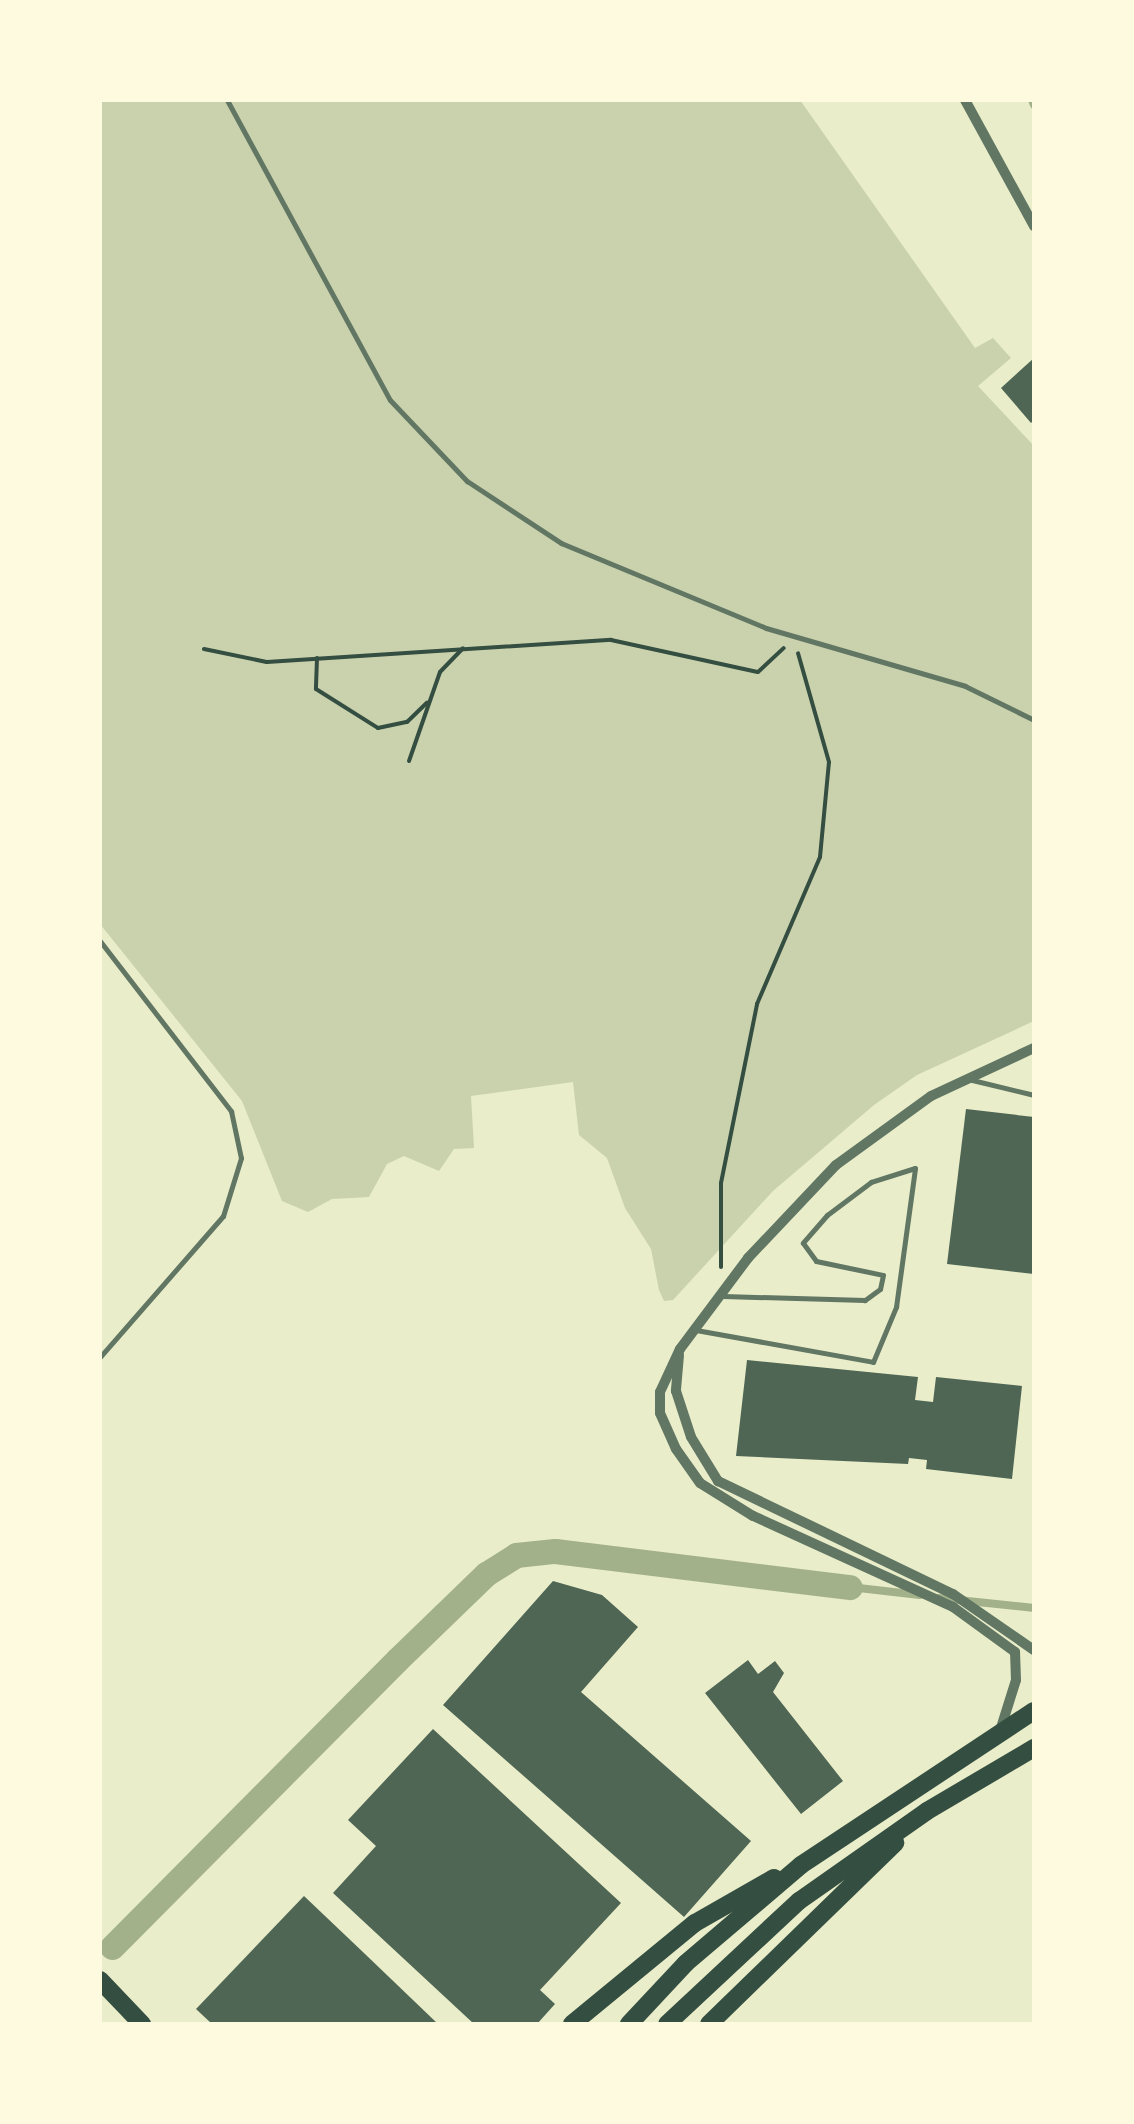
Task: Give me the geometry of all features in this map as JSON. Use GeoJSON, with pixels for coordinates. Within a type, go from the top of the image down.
{"type":"FeatureCollection","features":[{"type":"Feature","properties":{"kind":"main road"},"geometry":{"type":"LineString","coordinates":[[572,2024],[694,1922],[801,1864],[1034,1711]]}},
{"type":"Feature","properties":{"kind":"main road"},"geometry":{"type":"LineString","coordinates":[[666,2024],[798,1902],[927,1811],[1034,1748]]}},
{"type":"Feature","properties":{"kind":"main road"},"geometry":{"type":"LineString","coordinates":[[708,2024],[927,1811]]}},
{"type":"Feature","properties":{"kind":"main road"},"geometry":{"type":"LineString","coordinates":[[629,2024],[686,1963],[801,1864]]}},
{"type":"Feature","properties":{"kind":"main road"},"geometry":{"type":"LineString","coordinates":[[100,1980],[142,2024]]}},
{"type":"Feature","properties":{"kind":"street"},"geometry":{"type":"LineString","coordinates":[[965,100],[1034,226]]}},
{"type":"Feature","properties":{"kind":"street"},"geometry":{"type":"LineString","coordinates":[[1000,1731],[1017,1667],[1014,1652],[990,1624],[754,1516],[692,1474],[660,1412],[665,1373],[680,1349],[720,1296],[836,1164],[965,1079],[1034,1048]]}},
{"type":"Feature","properties":{"kind":"street"},"geometry":{"type":"LineString","coordinates":[[680,1349],[676,1391],[691,1437],[718,1481],[885,1562],[1034,1650]]}},
{"type":"Feature","properties":{"kind":"lane"},"geometry":{"type":"LineString","coordinates":[[227,100],[390,400],[466,482],[560,543],[792,635],[965,686],[1034,720]]}},
{"type":"Feature","properties":{"kind":"lane"},"geometry":{"type":"LineString","coordinates":[[100,941],[231,1111],[241,1158],[223,1216],[100,1357]]}},
{"type":"Feature","properties":{"kind":"lane"},"geometry":{"type":"LineString","coordinates":[[965,1079],[1034,1095]]}},
{"type":"Feature","properties":{"kind":"lane"},"geometry":{"type":"LineString","coordinates":[[694,1330],[873,1362],[896,1307],[915,1168],[871,1182],[827,1214],[803,1243],[816,1261],[883,1276],[880,1289],[864,1300],[720,1296]]}},
{"type":"Feature","properties":{"kind":"path"},"geometry":{"type":"LineString","coordinates":[[204,649],[266,662],[611,640],[758,672],[777,660],[792,635]]}},
{"type":"Feature","properties":{"kind":"path"},"geometry":{"type":"LineString","coordinates":[[720,1296],[722,1184],[757,1004],[820,858],[829,762],[792,635]]}},
{"type":"Feature","properties":{"kind":"path"},"geometry":{"type":"LineString","coordinates":[[409,761],[426,702],[440,672],[463,648]]}},
{"type":"Feature","properties":{"kind":"path"},"geometry":{"type":"LineString","coordinates":[[318,658],[316,689],[378,728],[407,722],[426,702]]}},
{"type":"Feature","properties":{"kind":"green space"},"geometry":{"type":"Polygon","coordinates":[[[100,100],[800,100],[975,348],[993,338],[1011,358],[978,386],[1034,446],[1034,1021],[917,1075],[874,1105],[773,1191],[673,1300],[664,1301],[651,1249],[625,1208],[607,1158],[579,1135],[573,1082],[471,1096],[474,1148],[454,1149],[439,1171],[404,1156],[387,1164],[369,1197],[332,1199],[308,1212],[282,1201],[242,1101],[100,924],[100,100]]]}},
{"type":"Feature","properties":{"kind":"building"},"geometry":{"type":"Polygon","coordinates":[[[1034,358],[1034,420],[1031,423],[1001,388],[1034,358]]]}},
{"type":"Feature","properties":{"kind":"building"},"geometry":{"type":"Polygon","coordinates":[[[966,1109],[1034,1117],[1034,1274],[947,1264],[966,1109]]]}},
{"type":"Feature","properties":{"kind":"building"},"geometry":{"type":"Polygon","coordinates":[[[747,1360],[918,1377],[915,1400],[933,1402],[936,1377],[1022,1386],[1012,1479],[926,1469],[927,1460],[909,1458],[908,1464],[736,1456],[747,1360]]]}},
{"type":"Feature","properties":{"kind":"building"},"geometry":{"type":"Polygon","coordinates":[[[553,1581],[602,1595],[638,1627],[581,1692],[751,1841],[684,1917],[443,1705],[553,1581]]]}},
{"type":"Feature","properties":{"kind":"building"},"geometry":{"type":"Polygon","coordinates":[[[748,1660],[758,1674],[775,1661],[784,1673],[773,1692],[843,1781],[801,1814],[705,1693],[748,1660]]]}},
{"type":"Feature","properties":{"kind":"building"},"geometry":{"type":"Polygon","coordinates":[[[433,1729],[621,1903],[540,1990],[555,2004],[537,2024],[474,2024],[333,1893],[376,1846],[348,1820],[433,1729]]]}},
{"type":"Feature","properties":{"kind":"building"},"geometry":{"type":"Polygon","coordinates":[[[304,1896],[438,2024],[212,2024],[196,2009],[304,1896]]]}},
{"type":"Feature","properties":{"kind":"waterway"},"geometry":{"type":"LineString","coordinates":[[1032,100],[1034,105]]}},
{"type":"Feature","properties":{"kind":"waterway"},"geometry":{"type":"LineString","coordinates":[[112,1947],[397,1660],[486,1574],[516,1555],[555,1551],[850,1587]]}},
{"type":"Feature","properties":{"kind":"waterway"},"geometry":{"type":"LineString","coordinates":[[850,1587],[920,1595]]}},
{"type":"Feature","properties":{"kind":"waterway"},"geometry":{"type":"LineString","coordinates":[[939,1598],[1034,1608]]}}]}
